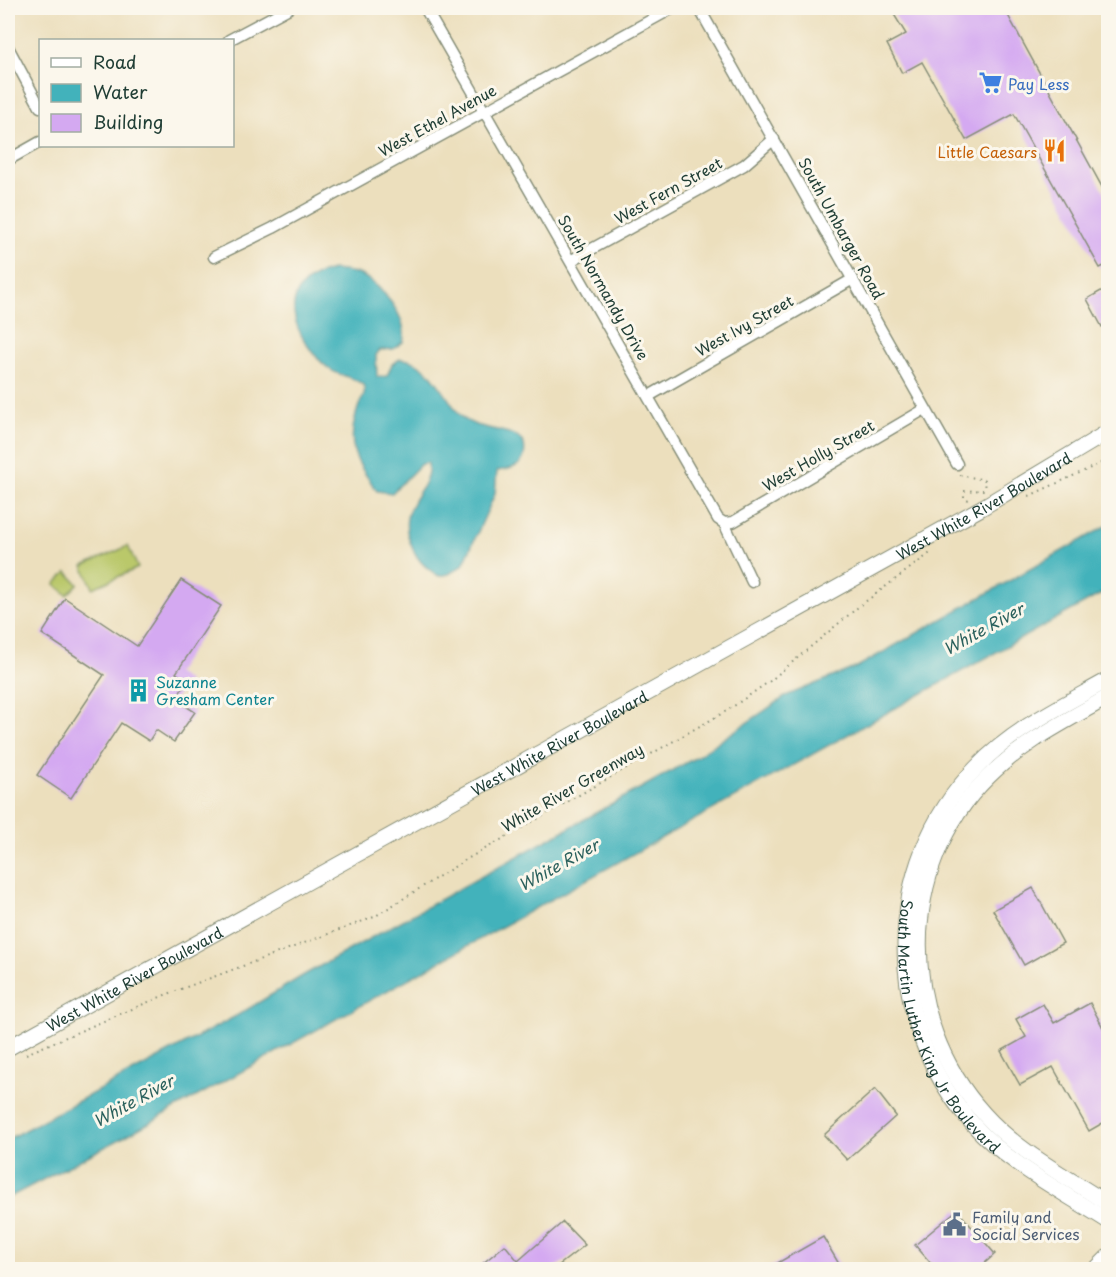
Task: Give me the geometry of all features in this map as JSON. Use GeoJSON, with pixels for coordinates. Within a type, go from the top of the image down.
{"type":"FeatureCollection","features":[{"type":"Feature","properties":{"kind":"main road","name":"West White River Boulevard"},"geometry":{"type":"LineString","coordinates":[[8,1048],[983,507],[1108,432]]}},
{"type":"Feature","properties":{"kind":"main road","name":"South Martin Luther King Jr Boulevard"},"geometry":{"type":"LineString","coordinates":[[1108,681],[1024,728],[996,749],[958,787],[943,809],[919,857],[910,884],[904,942],[909,999],[932,1064],[955,1102],[992,1143],[1025,1168],[1082,1195],[1108,1204]]}},
{"type":"Feature","properties":{"kind":"main road","name":"South Martin Luther King Jr Boulevard"},"geometry":{"type":"LineString","coordinates":[[1108,698],[1032,740],[993,772],[970,796],[955,817],[933,862],[925,887],[919,943],[924,996],[933,1026],[942,1050],[967,1094],[1002,1132],[1082,1195],[1108,1221]]}},
{"type":"Feature","properties":{"kind":"main road"},"geometry":{"type":"LineString","coordinates":[[1095,1269],[1108,1257]]}},
{"type":"Feature","properties":{"kind":"street"},"geometry":{"type":"LineString","coordinates":[[231,39],[289,8]]}},
{"type":"Feature","properties":{"kind":"street","name":"South Normandy Drive"},"geometry":{"type":"LineString","coordinates":[[425,8],[572,260],[718,519],[724,523],[752,582]]}},
{"type":"Feature","properties":{"kind":"street","name":"West Ethel Avenue"},"geometry":{"type":"LineString","coordinates":[[214,257],[304,211],[673,8]]}},
{"type":"Feature","properties":{"kind":"street","name":"South Umbarger Road"},"geometry":{"type":"LineString","coordinates":[[699,8],[957,464]]}},
{"type":"Feature","properties":{"kind":"street"},"geometry":{"type":"LineString","coordinates":[[8,47],[39,105]]}},
{"type":"Feature","properties":{"kind":"street","name":"West Fern Street"},"geometry":{"type":"LineString","coordinates":[[572,260],[744,165],[774,140]]}},
{"type":"Feature","properties":{"kind":"street"},"geometry":{"type":"LineString","coordinates":[[8,160],[39,143]]}},
{"type":"Feature","properties":{"kind":"street","name":"West Ivy Street"},"geometry":{"type":"LineString","coordinates":[[649,396],[853,279]]}},
{"type":"Feature","properties":{"kind":"street","name":"West Holly Street"},"geometry":{"type":"LineString","coordinates":[[724,523],[733,522],[925,410]]}},
{"type":"Feature","properties":{"kind":"path"},"geometry":{"type":"LineString","coordinates":[[1023,499],[1108,460]]}},
{"type":"Feature","properties":{"kind":"path"},"geometry":{"type":"LineString","coordinates":[[957,464],[960,475],[985,480],[984,490],[964,492],[964,498],[978,500],[983,507]]}},
{"type":"Feature","properties":{"kind":"path","name":"White River Greenway"},"geometry":{"type":"LineString","coordinates":[[22,1056],[165,995],[374,917],[482,851],[728,710],[770,681],[857,608],[933,551]]}},
{"type":"Feature","properties":{"kind":"green space"},"geometry":{"type":"Polygon","coordinates":[[[128,546],[138,568],[93,588],[83,566],[128,546]]]}},
{"type":"Feature","properties":{"kind":"green space"},"geometry":{"type":"Polygon","coordinates":[[[67,572],[78,584],[67,595],[55,584],[67,572]]]}},
{"type":"Feature","properties":{"kind":"water"},"geometry":{"type":"Polygon","coordinates":[[[333,270],[347,271],[369,280],[385,295],[398,313],[404,333],[403,342],[393,349],[380,350],[376,355],[377,377],[387,376],[392,364],[400,359],[419,364],[434,379],[459,414],[466,420],[511,434],[524,444],[524,457],[518,465],[497,471],[495,494],[463,565],[449,574],[439,576],[421,562],[412,548],[407,529],[410,508],[425,482],[428,463],[421,464],[392,493],[377,491],[358,461],[352,443],[354,421],[364,395],[364,386],[328,368],[305,342],[298,328],[294,313],[295,299],[301,287],[314,277],[333,270]]]}},
{"type":"Feature","properties":{"kind":"water","name":"White River"},"geometry":{"type":"Polygon","coordinates":[[[1108,525],[1108,590],[122,1138],[8,1198],[8,1139],[238,1015],[304,975],[693,759],[788,695],[857,667],[1108,525]]]}},
{"type":"Feature","properties":{"kind":"building","name":"Pay Less"},"geometry":{"type":"Polygon","coordinates":[[[890,8],[1004,8],[1108,198],[1108,264],[1100,268],[1014,114],[966,140],[922,62],[902,73],[887,44],[906,34],[890,8]]]}},
{"type":"Feature","properties":{"kind":"building"},"geometry":{"type":"Polygon","coordinates":[[[1108,287],[1108,323],[1102,327],[1087,299],[1108,287]]]}},
{"type":"Feature","properties":{"kind":"building","name":"Suzanne Gresham Center"},"geometry":{"type":"Polygon","coordinates":[[[181,580],[221,606],[176,673],[188,681],[175,699],[195,712],[174,742],[156,730],[149,741],[121,723],[71,798],[37,775],[104,675],[42,634],[65,598],[137,646],[181,580]]]}},
{"type":"Feature","properties":{"kind":"building"},"geometry":{"type":"Polygon","coordinates":[[[1033,888],[1063,943],[1024,965],[993,910],[1033,888]]]}},
{"type":"Feature","properties":{"kind":"building"},"geometry":{"type":"Polygon","coordinates":[[[1090,1003],[1108,1037],[1108,1120],[1089,1131],[1053,1067],[1020,1085],[1001,1051],[1026,1037],[1016,1019],[1043,1004],[1054,1023],[1090,1003]]]}},
{"type":"Feature","properties":{"kind":"building"},"geometry":{"type":"Polygon","coordinates":[[[875,1089],[896,1116],[847,1160],[824,1135],[875,1089]]]}},
{"type":"Feature","properties":{"kind":"building","name":"Family and Social Services"},"geometry":{"type":"Polygon","coordinates":[[[957,1210],[995,1254],[978,1269],[936,1269],[915,1245],[957,1210]]]}},
{"type":"Feature","properties":{"kind":"building"},"geometry":{"type":"Polygon","coordinates":[[[563,1222],[585,1245],[554,1269],[476,1269],[505,1245],[518,1261],[563,1222]]]}},
{"type":"Feature","properties":{"kind":"building"},"geometry":{"type":"Polygon","coordinates":[[[823,1237],[842,1269],[767,1269],[823,1237]]]}},
{"type":"Feature","properties":{"kind":"place","name":"Pay Less"},"geometry":{"type":"Point","coordinates":[990,83]}},
{"type":"Feature","properties":{"kind":"place","name":"Little Caesars"},"geometry":{"type":"Point","coordinates":[1055,151]}},
{"type":"Feature","properties":{"kind":"place","name":"Suzanne Gresham Center"},"geometry":{"type":"Point","coordinates":[138,690]}},
{"type":"Feature","properties":{"kind":"place","name":"Family and Social Services"},"geometry":{"type":"Point","coordinates":[954,1225]}}]}
